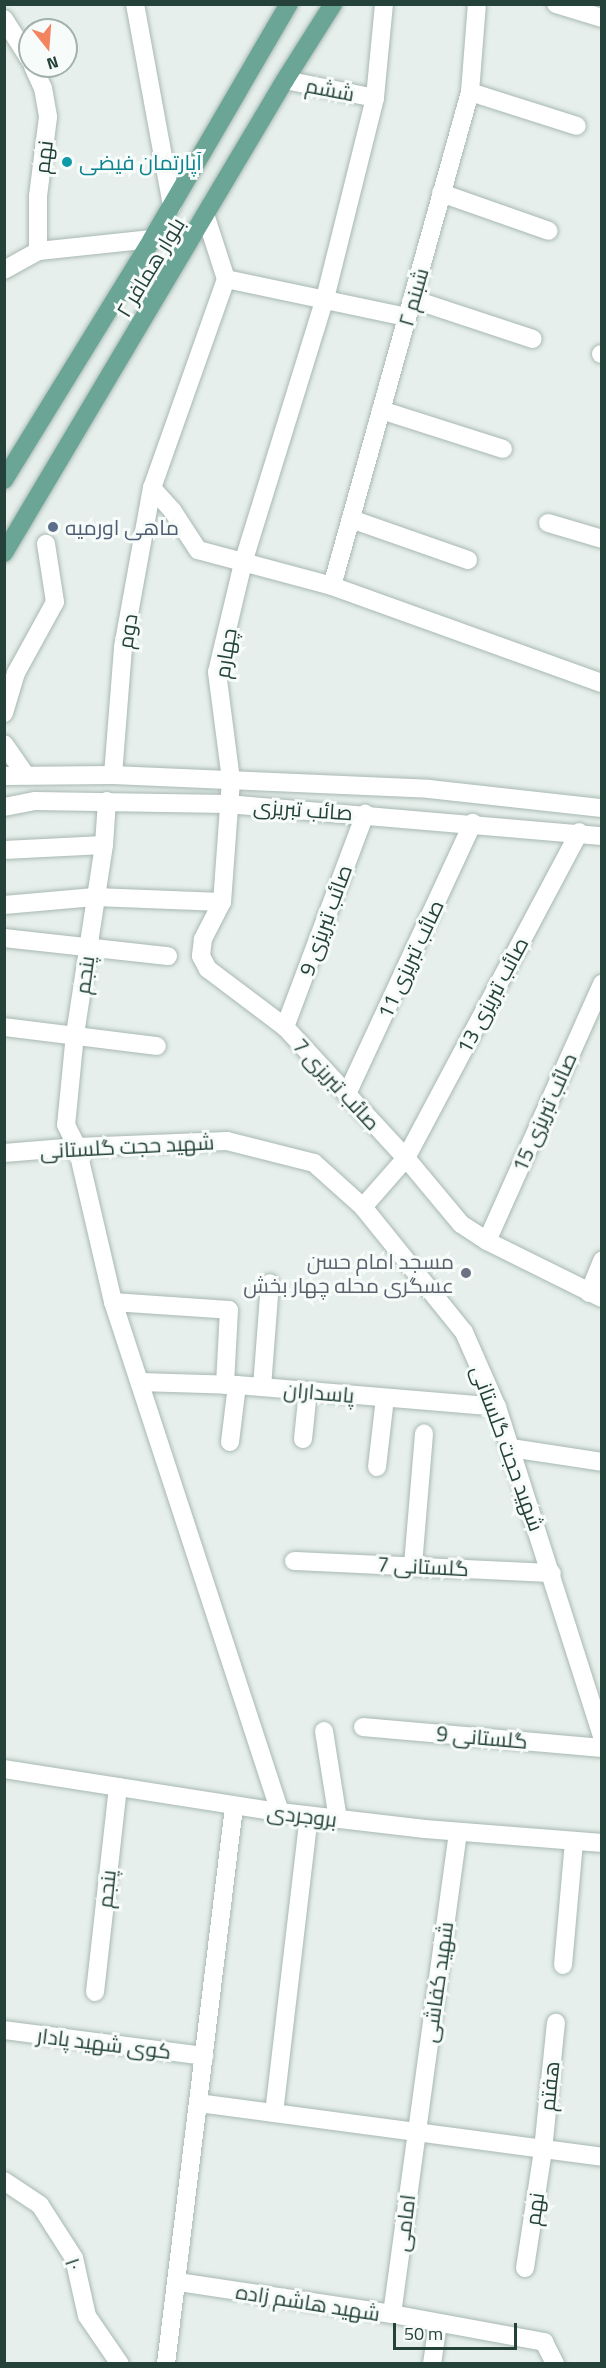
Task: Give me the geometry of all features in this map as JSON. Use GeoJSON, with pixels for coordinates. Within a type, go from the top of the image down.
{"type":"FeatureCollection","features":[{"type":"Feature","properties":{"kind":"main road","name":"بلوار همافر ۲"},"geometry":{"type":"LineString","coordinates":[[5,479],[172,206],[289,4]]}},
{"type":"Feature","properties":{"kind":"main road","name":"بلوار همافر ۲"},"geometry":{"type":"LineString","coordinates":[[4,553],[206,217],[285,80],[333,4]]}},
{"type":"Feature","properties":{"kind":"street"},"geometry":{"type":"LineString","coordinates":[[135,4],[172,206]]}},
{"type":"Feature","properties":{"kind":"street","name":"چهارم"},"geometry":{"type":"LineString","coordinates":[[228,804],[231,780],[218,672],[243,563],[325,298],[375,98],[384,4]]}},
{"type":"Feature","properties":{"kind":"street","name":"شبنم ۲"},"geometry":{"type":"LineString","coordinates":[[332,586],[470,92],[477,4]]}},
{"type":"Feature","properties":{"kind":"street"},"geometry":{"type":"LineString","coordinates":[[556,4],[602,18]]}},
{"type":"Feature","properties":{"kind":"street"},"geometry":{"type":"LineString","coordinates":[[4,19],[18,41]]}},
{"type":"Feature","properties":{"kind":"street","name":"نهم"},"geometry":{"type":"LineString","coordinates":[[38,78],[43,88],[48,117],[38,196],[38,251]]}},
{"type":"Feature","properties":{"kind":"street","name":"ششم"},"geometry":{"type":"LineString","coordinates":[[285,80],[375,98]]}},
{"type":"Feature","properties":{"kind":"street"},"geometry":{"type":"LineString","coordinates":[[470,92],[577,126]]}},
{"type":"Feature","properties":{"kind":"street"},"geometry":{"type":"LineString","coordinates":[[441,194],[549,231]]}},
{"type":"Feature","properties":{"kind":"street"},"geometry":{"type":"LineString","coordinates":[[206,217],[226,279],[407,317]]}},
{"type":"Feature","properties":{"kind":"street"},"geometry":{"type":"LineString","coordinates":[[4,270],[38,251],[152,239]]}},
{"type":"Feature","properties":{"kind":"street","name":"دوم"},"geometry":{"type":"LineString","coordinates":[[113,775],[123,647],[152,488],[226,279]]}},
{"type":"Feature","properties":{"kind":"street"},"geometry":{"type":"LineString","coordinates":[[412,299],[533,339]]}},
{"type":"Feature","properties":{"kind":"street"},"geometry":{"type":"LineString","coordinates":[[381,410],[503,449]]}},
{"type":"Feature","properties":{"kind":"street"},"geometry":{"type":"LineString","coordinates":[[152,488],[172,510],[198,550],[332,586],[602,683]]}},
{"type":"Feature","properties":{"kind":"street"},"geometry":{"type":"LineString","coordinates":[[351,519],[468,560]]}},
{"type":"Feature","properties":{"kind":"street"},"geometry":{"type":"LineString","coordinates":[[548,523],[602,539]]}},
{"type":"Feature","properties":{"kind":"street"},"geometry":{"type":"LineString","coordinates":[[4,713],[16,673],[56,602],[46,544]]}},
{"type":"Feature","properties":{"kind":"street"},"geometry":{"type":"LineString","coordinates":[[4,744],[15,776],[8,782],[5,790],[8,806]]}},
{"type":"Feature","properties":{"kind":"street","name":"صائب تبریزی"},"geometry":{"type":"LineString","coordinates":[[15,776],[113,775],[429,789],[602,807]]}},
{"type":"Feature","properties":{"kind":"street","name":"صائب تبریزی"},"geometry":{"type":"LineString","coordinates":[[8,806],[35,801],[228,804],[579,832],[602,836]]}},
{"type":"Feature","properties":{"kind":"street","name":"پنجم"},"geometry":{"type":"LineString","coordinates":[[107,801],[104,845],[75,1034],[66,1125],[77,1147],[113,1302],[280,1812]]}},
{"type":"Feature","properties":{"kind":"street","name":"صائب تبریزی 7"},"geometry":{"type":"LineString","coordinates":[[228,804],[222,902],[203,939],[201,956],[208,969],[285,1027],[406,1158],[461,1224],[595,1296]]}},
{"type":"Feature","properties":{"kind":"street","name":"صائب تبریزی 9"},"geometry":{"type":"LineString","coordinates":[[285,1027],[364,814]]}},
{"type":"Feature","properties":{"kind":"street","name":"صائب تبریزی 11"},"geometry":{"type":"LineString","coordinates":[[347,1094],[473,823]]}},
{"type":"Feature","properties":{"kind":"street","name":"صائب تبریزی 13"},"geometry":{"type":"LineString","coordinates":[[406,1158],[579,832]]}},
{"type":"Feature","properties":{"kind":"street"},"geometry":{"type":"LineString","coordinates":[[4,850],[104,845]]}},
{"type":"Feature","properties":{"kind":"street"},"geometry":{"type":"LineString","coordinates":[[4,905],[95,897],[222,902]]}},
{"type":"Feature","properties":{"kind":"street"},"geometry":{"type":"LineString","coordinates":[[4,938],[168,956]]}},
{"type":"Feature","properties":{"kind":"street","name":"صائب تبریزی 15"},"geometry":{"type":"LineString","coordinates":[[487,1240],[602,984]]}},
{"type":"Feature","properties":{"kind":"street"},"geometry":{"type":"LineString","coordinates":[[4,1027],[75,1034],[157,1046]]}},
{"type":"Feature","properties":{"kind":"street","name":"شهید حجت گلستانی"},"geometry":{"type":"LineString","coordinates":[[4,1153],[77,1147],[227,1141],[314,1163],[363,1208],[464,1332],[498,1407],[602,1736]]}},
{"type":"Feature","properties":{"kind":"street"},"geometry":{"type":"LineString","coordinates":[[363,1208],[406,1158]]}},
{"type":"Feature","properties":{"kind":"street"},"geometry":{"type":"LineString","coordinates":[[595,1296],[602,1261]]}},
{"type":"Feature","properties":{"kind":"street"},"geometry":{"type":"LineString","coordinates":[[262,1387],[270,1283]]}},
{"type":"Feature","properties":{"kind":"street"},"geometry":{"type":"LineString","coordinates":[[113,1302],[229,1310],[230,1442]]}},
{"type":"Feature","properties":{"kind":"street","name":"پاسداران"},"geometry":{"type":"LineString","coordinates":[[140,1382],[262,1387],[498,1407]]}},
{"type":"Feature","properties":{"kind":"street"},"geometry":{"type":"LineString","coordinates":[[303,1439],[308,1391]]}},
{"type":"Feature","properties":{"kind":"street"},"geometry":{"type":"LineString","coordinates":[[377,1467],[385,1398]]}},
{"type":"Feature","properties":{"kind":"street"},"geometry":{"type":"LineString","coordinates":[[413,1565],[424,1433]]}},
{"type":"Feature","properties":{"kind":"street"},"geometry":{"type":"LineString","coordinates":[[511,1448],[602,1462]]}},
{"type":"Feature","properties":{"kind":"street","name":"گلستانی 7"},"geometry":{"type":"LineString","coordinates":[[294,1561],[552,1573]]}},
{"type":"Feature","properties":{"kind":"street","name":"گلستانی 9"},"geometry":{"type":"LineString","coordinates":[[363,1727],[602,1748]]}},
{"type":"Feature","properties":{"kind":"street"},"geometry":{"type":"LineString","coordinates":[[324,1731],[338,1819]]}},
{"type":"Feature","properties":{"kind":"street","name":"بروجردی"},"geometry":{"type":"LineString","coordinates":[[4,1768],[234,1807],[458,1832],[602,1843]]}},
{"type":"Feature","properties":{"kind":"street","name":"پنجم"},"geometry":{"type":"LineString","coordinates":[[95,1992],[118,1787]]}},
{"type":"Feature","properties":{"kind":"street"},"geometry":{"type":"LineString","coordinates":[[166,2364],[178,2282],[234,1807]]}},
{"type":"Feature","properties":{"kind":"street"},"geometry":{"type":"LineString","coordinates":[[274,2113],[309,1816]]}},
{"type":"Feature","properties":{"kind":"street","name":"شهید کفاشی"},"geometry":{"type":"LineString","coordinates":[[415,2133],[458,1832]]}},
{"type":"Feature","properties":{"kind":"street"},"geometry":{"type":"LineString","coordinates":[[563,1965],[574,1841]]}},
{"type":"Feature","properties":{"kind":"street","name":"هفتم"},"geometry":{"type":"LineString","coordinates":[[543,2150],[556,2023]]}},
{"type":"Feature","properties":{"kind":"street","name":"کوی شهید پادار"},"geometry":{"type":"LineString","coordinates":[[4,2030],[204,2056]]}},
{"type":"Feature","properties":{"kind":"street"},"geometry":{"type":"LineString","coordinates":[[199,2103],[602,2157]]}},
{"type":"Feature","properties":{"kind":"street","name":"امامی"},"geometry":{"type":"LineString","coordinates":[[392,2314],[415,2133]]}},
{"type":"Feature","properties":{"kind":"street","name":"نهم"},"geometry":{"type":"LineString","coordinates":[[525,2268],[543,2150]]}},
{"type":"Feature","properties":{"kind":"street","name":"۱۰"},"geometry":{"type":"LineString","coordinates":[[4,2181],[40,2205],[74,2258],[87,2316],[120,2364]]}},
{"type":"Feature","properties":{"kind":"street","name":"شهید هاشم زاده"},"geometry":{"type":"LineString","coordinates":[[178,2282],[392,2314],[544,2342],[555,2364]]}},
{"type":"Feature","properties":{"kind":"street"},"geometry":{"type":"LineString","coordinates":[[432,2364],[438,2323]]}},
{"type":"Feature","properties":{"kind":"place","name":"آپارتمان فیضی"},"geometry":{"type":"Point","coordinates":[67,162]}},
{"type":"Feature","properties":{"kind":"place","name":"ماهی اورمیه"},"geometry":{"type":"Point","coordinates":[53,527]}},
{"type":"Feature","properties":{"kind":"place","name":"مسجد امام حسن عسگری محله چهار بخش"},"geometry":{"type":"Point","coordinates":[466,1273]}}]}
